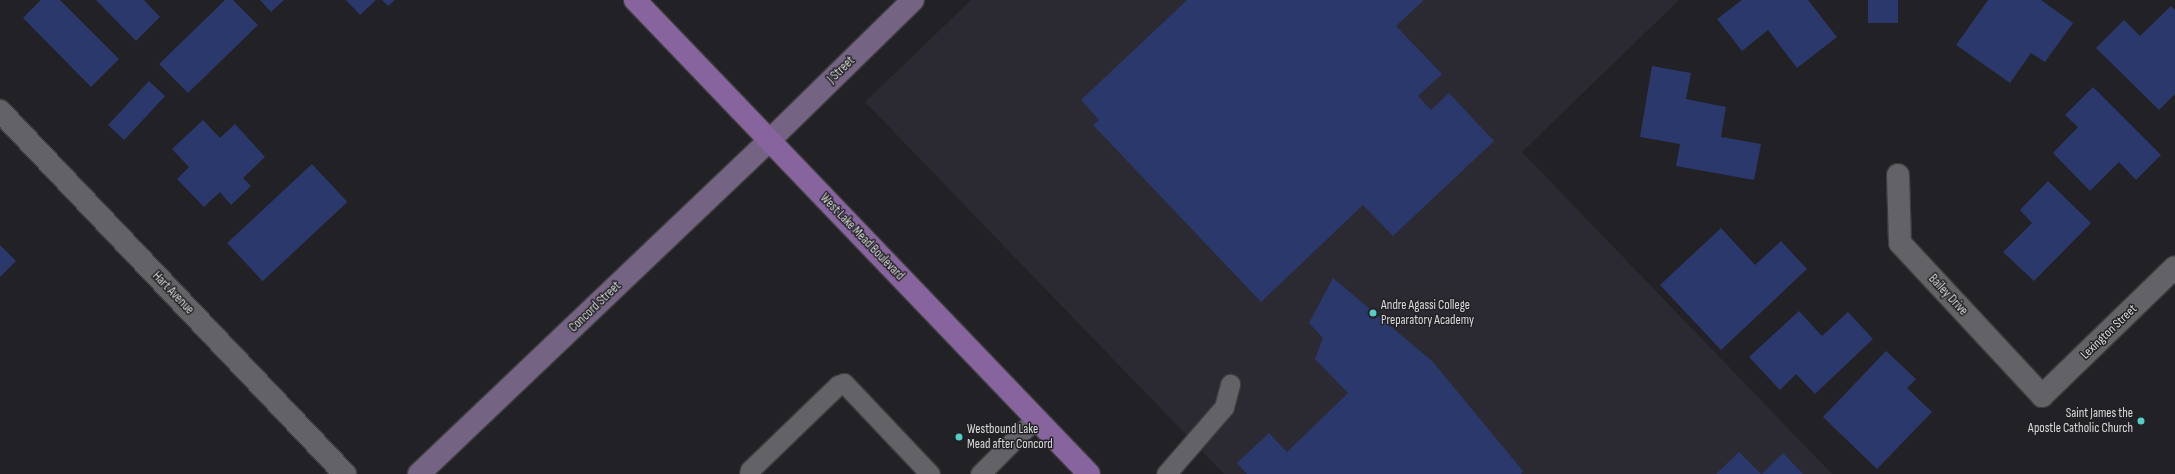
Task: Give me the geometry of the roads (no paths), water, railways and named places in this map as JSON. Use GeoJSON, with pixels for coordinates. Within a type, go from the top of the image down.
{"type":"FeatureCollection","features":[{"type":"Feature","properties":{"kind":"main road","name":"West Lake Mead Boulevard"},"geometry":{"type":"LineString","coordinates":[[635,0],[1089,474]]}},
{"type":"Feature","properties":{"kind":"street","name":"J Street"},"geometry":{"type":"LineString","coordinates":[[770,140],[913,0]]}},
{"type":"Feature","properties":{"kind":"street","name":"Hart Avenue"},"geometry":{"type":"LineString","coordinates":[[0,111],[345,474]]}},
{"type":"Feature","properties":{"kind":"street","name":"Concord Street"},"geometry":{"type":"LineString","coordinates":[[419,474],[770,140]]}},
{"type":"Feature","properties":{"kind":"street","name":"Bailey Drive"},"geometry":{"type":"LineString","coordinates":[[1898,175],[1900,243],[2042,396]]}},
{"type":"Feature","properties":{"kind":"street","name":"Lexington Street"},"geometry":{"type":"LineString","coordinates":[[2042,396],[2175,267]]}},
{"type":"Feature","properties":{"kind":"lane"},"geometry":{"type":"LineString","coordinates":[[749,474],[750,470],[838,385],[844,383],[930,474]]}},
{"type":"Feature","properties":{"kind":"lane"},"geometry":{"type":"LineString","coordinates":[[1166,474],[1224,407],[1230,384]]}},
{"type":"Feature","properties":{"kind":"lane"},"geometry":{"type":"LineString","coordinates":[[980,474],[1036,418]]}},
{"type":"Feature","properties":{"kind":"place","name":"Andre Agassi College Preparatory Academy"},"geometry":{"type":"Point","coordinates":[1373,313]}},
{"type":"Feature","properties":{"kind":"place","name":"Saint James the Apostle Catholic Church"},"geometry":{"type":"Point","coordinates":[2141,421]}},
{"type":"Feature","properties":{"kind":"place","name":"Westbound Lake Mead after Concord"},"geometry":{"type":"Point","coordinates":[959,437]}}]}
